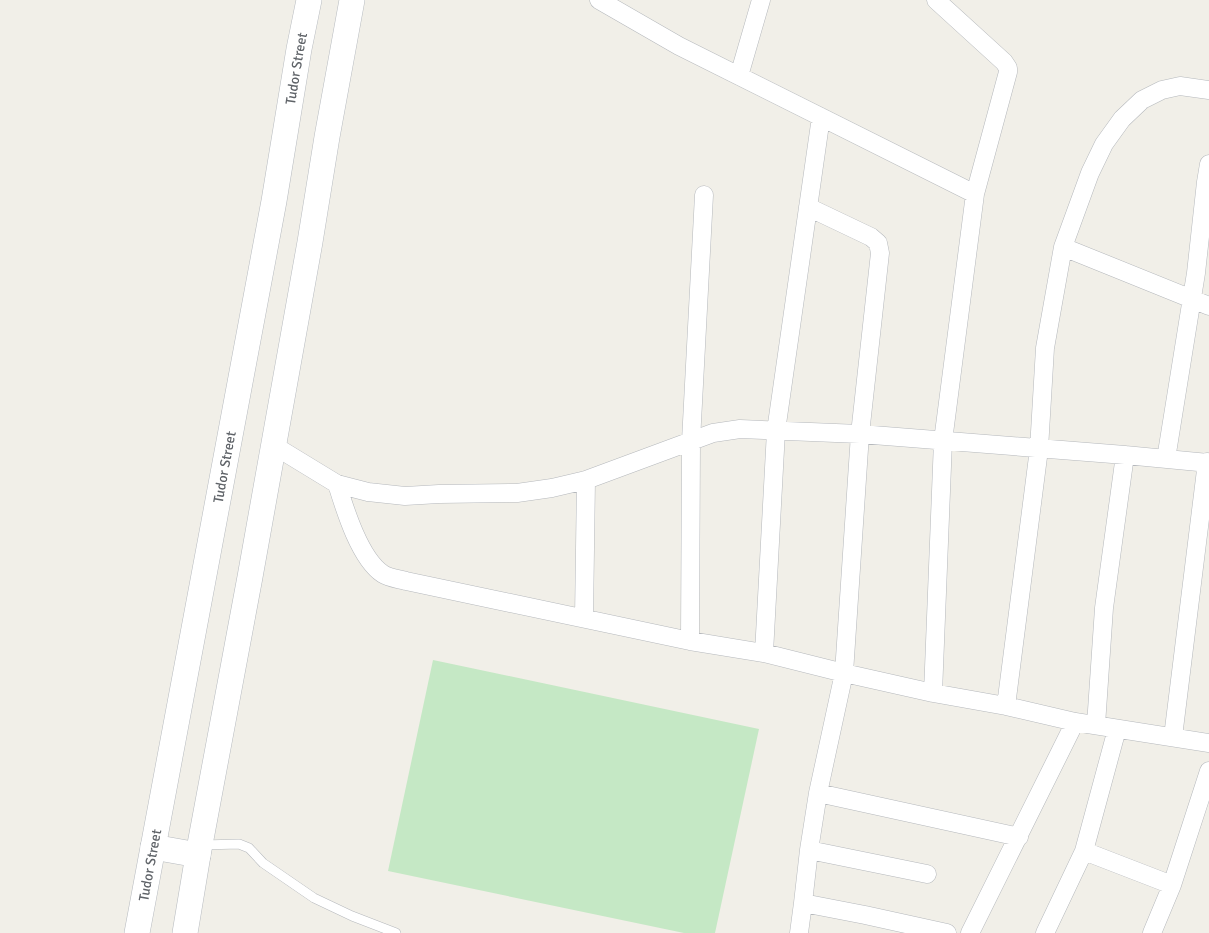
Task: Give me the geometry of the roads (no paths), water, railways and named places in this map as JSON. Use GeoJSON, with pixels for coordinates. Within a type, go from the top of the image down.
{"type":"FeatureCollection","features":[{"type":"Feature","properties":{"kind":"street","name":"Tudor Street"},"geometry":{"type":"LineString","coordinates":[[137,933],[274,201],[309,0]]}},
{"type":"Feature","properties":{"kind":"street"},"geometry":{"type":"LineString","coordinates":[[185,933],[352,0]]}},
{"type":"Feature","properties":{"kind":"street"},"geometry":{"type":"LineString","coordinates":[[599,0],[679,46],[975,194]]}},
{"type":"Feature","properties":{"kind":"street"},"geometry":{"type":"LineString","coordinates":[[739,76],[760,0]]}},
{"type":"Feature","properties":{"kind":"street"},"geometry":{"type":"LineString","coordinates":[[933,692],[943,441],[975,194],[1008,72],[1004,62],[936,0]]}},
{"type":"Feature","properties":{"kind":"street"},"geometry":{"type":"LineString","coordinates":[[1006,706],[1039,449],[1045,348],[1063,247],[1090,173],[1104,144],[1122,119],[1142,100],[1162,90],[1180,86],[1209,90]]}},
{"type":"Feature","properties":{"kind":"street"},"geometry":{"type":"LineString","coordinates":[[764,653],[776,431],[821,117]]}},
{"type":"Feature","properties":{"kind":"street"},"geometry":{"type":"LineString","coordinates":[[1166,459],[1192,300],[1209,164]]}},
{"type":"Feature","properties":{"kind":"street"},"geometry":{"type":"LineString","coordinates":[[690,641],[691,441],[704,195]]}},
{"type":"Feature","properties":{"kind":"street"},"geometry":{"type":"LineString","coordinates":[[798,933],[818,793],[844,673],[860,434],[880,248],[878,243],[871,237],[808,208]]}},
{"type":"Feature","properties":{"kind":"street"},"geometry":{"type":"LineString","coordinates":[[1063,247],[1209,306]]}},
{"type":"Feature","properties":{"kind":"street"},"geometry":{"type":"LineString","coordinates":[[273,445],[337,484],[368,492],[404,496],[518,494],[552,488],[586,480],[691,441],[740,428],[860,434],[1208,463],[1173,737]]}},
{"type":"Feature","properties":{"kind":"street"},"geometry":{"type":"LineString","coordinates":[[1096,725],[1104,608],[1125,455]]}},
{"type":"Feature","properties":{"kind":"street"},"geometry":{"type":"LineString","coordinates":[[584,618],[586,480]]}},
{"type":"Feature","properties":{"kind":"street"},"geometry":{"type":"LineString","coordinates":[[337,484],[352,529],[370,562],[384,574],[406,581],[690,641],[764,653],[844,673],[1075,722],[1209,743]]}},
{"type":"Feature","properties":{"kind":"street"},"geometry":{"type":"LineString","coordinates":[[970,933],[1075,722]]}},
{"type":"Feature","properties":{"kind":"street"},"geometry":{"type":"LineString","coordinates":[[1046,933],[1084,851],[1118,729]]}},
{"type":"Feature","properties":{"kind":"street"},"geometry":{"type":"LineString","coordinates":[[1152,933],[1172,885],[1209,771]]}},
{"type":"Feature","properties":{"kind":"street"},"geometry":{"type":"LineString","coordinates":[[818,793],[1019,836]]}},
{"type":"Feature","properties":{"kind":"street"},"geometry":{"type":"LineString","coordinates":[[153,848],[199,850]]}},
{"type":"Feature","properties":{"kind":"street"},"geometry":{"type":"LineString","coordinates":[[809,850],[928,874]]}},
{"type":"Feature","properties":{"kind":"street"},"geometry":{"type":"LineString","coordinates":[[1084,851],[1172,885]]}},
{"type":"Feature","properties":{"kind":"street"},"geometry":{"type":"LineString","coordinates":[[803,903],[947,933]]}},
{"type":"Feature","properties":{"kind":"lane"},"geometry":{"type":"LineString","coordinates":[[199,850],[239,844],[249,848],[263,863],[314,898],[352,916],[396,933]]}}]}
